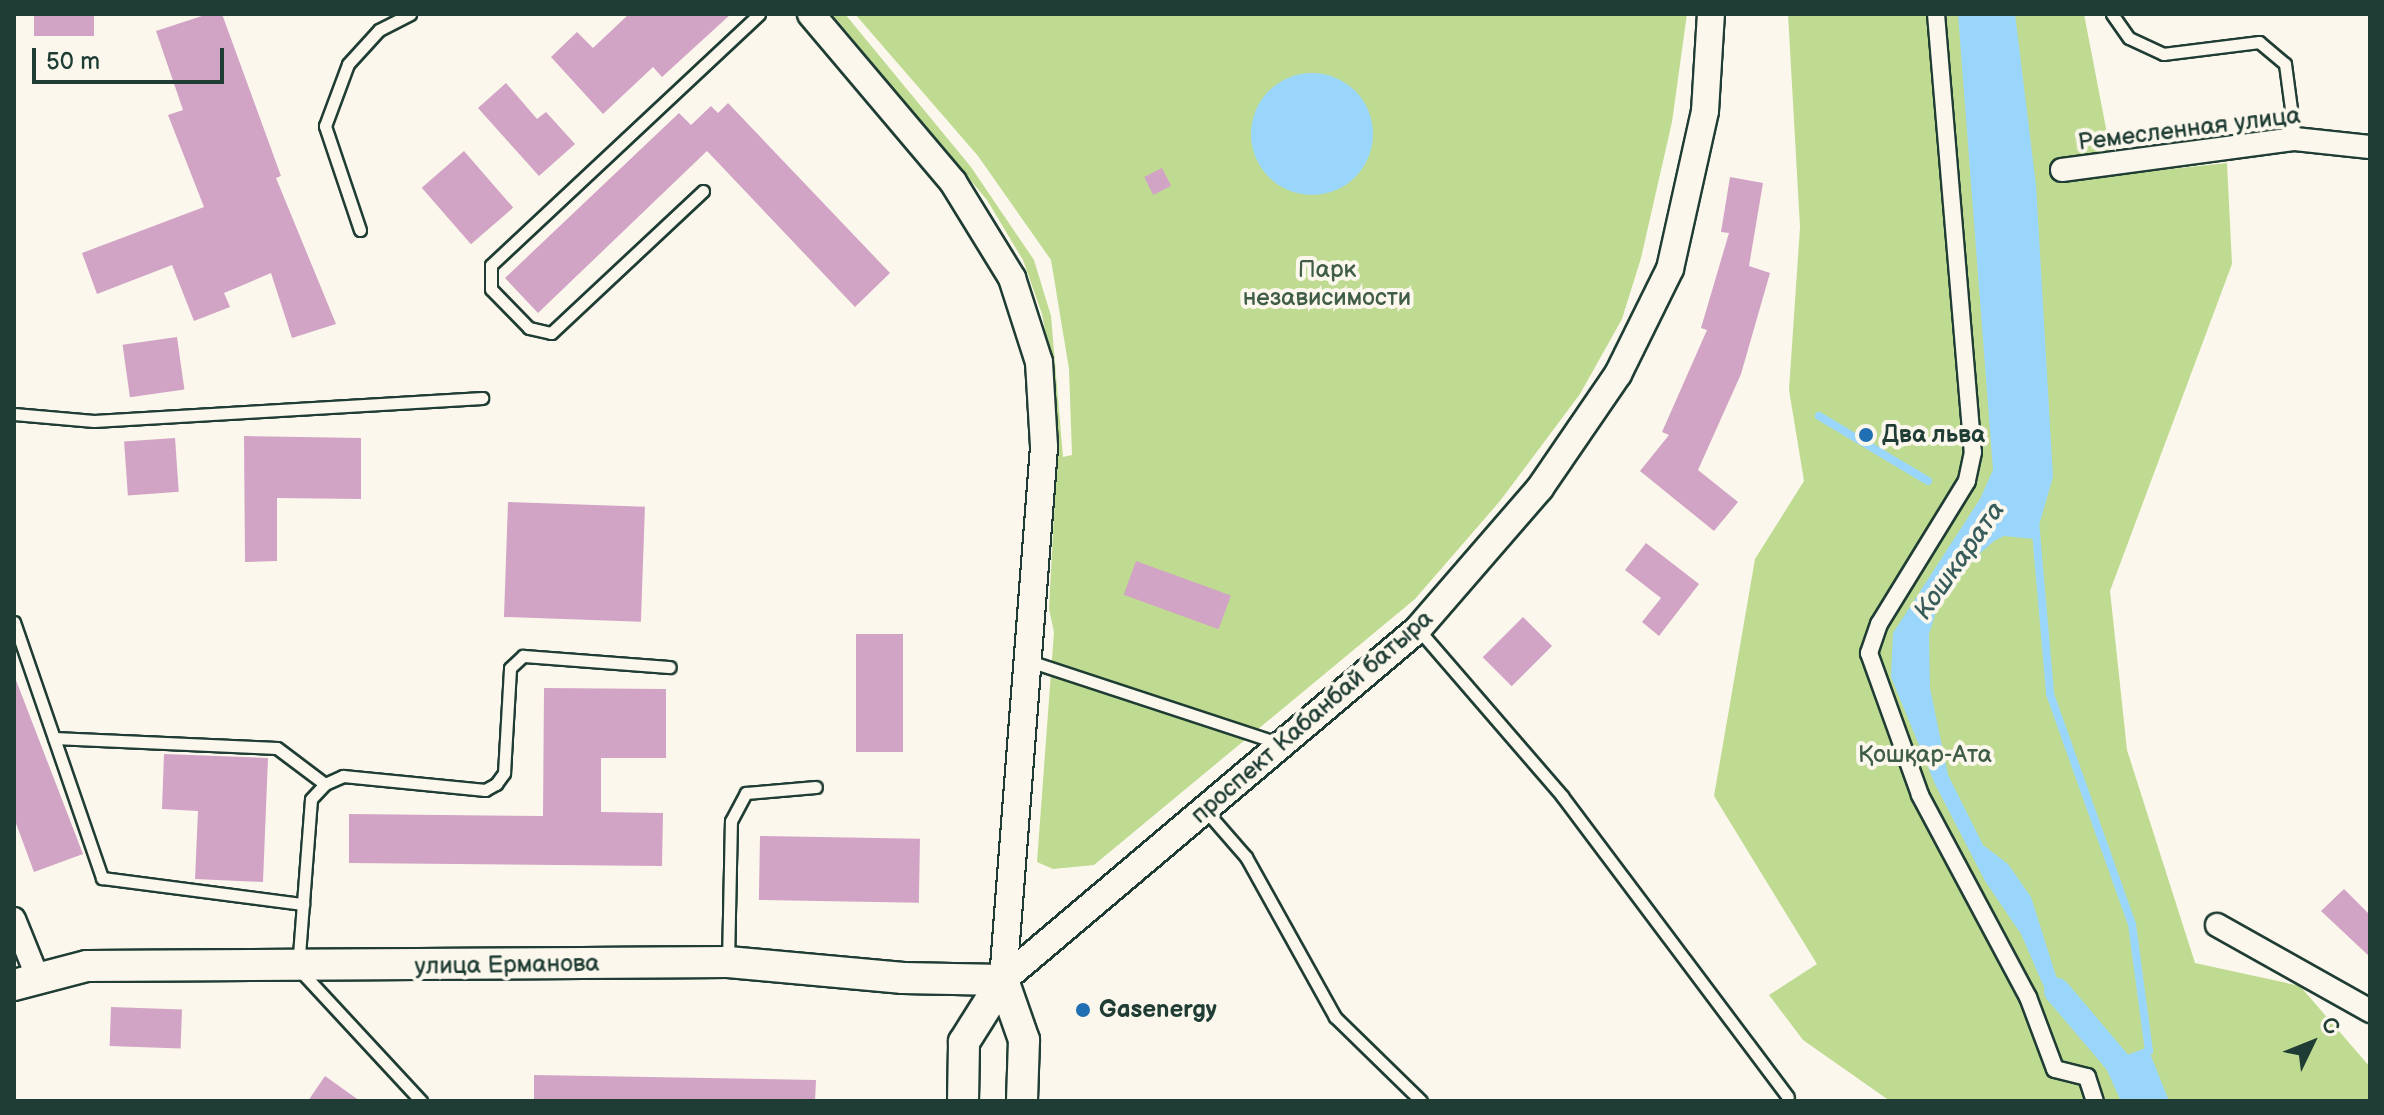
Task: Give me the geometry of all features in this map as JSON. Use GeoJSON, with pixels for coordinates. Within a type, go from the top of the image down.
{"type":"FeatureCollection","features":[{"type":"Feature","properties":{"kind":"main road","name":"улица Ерманова"},"geometry":{"type":"LineString","coordinates":[[25,981],[87,966],[298,968],[728,962],[903,978],[1003,980]]}},
{"type":"Feature","properties":{"kind":"main road"},"geometry":{"type":"LineString","coordinates":[[963,1101],[964,1042],[1003,980]]}},
{"type":"Feature","properties":{"kind":"main road"},"geometry":{"type":"LineString","coordinates":[[1003,980],[1024,1040],[1022,1101]]}},
{"type":"Feature","properties":{"kind":"street"},"geometry":{"type":"LineString","coordinates":[[811,14],[953,182],[1012,278],[1039,362],[1044,447],[1003,980]]}},
{"type":"Feature","properties":{"kind":"street","name":"проспект Кабанбай батыра"},"geometry":{"type":"LineString","coordinates":[[1003,980],[1285,745],[1418,629],[1540,488],[1618,374],[1670,269],[1705,111],[1711,14]]}},
{"type":"Feature","properties":{"kind":"street"},"geometry":{"type":"LineString","coordinates":[[1936,14],[1973,452],[1967,481],[1879,624],[1869,653],[1920,795],[2028,997],[2055,1069],[2087,1077],[2095,1101]]}},
{"type":"Feature","properties":{"kind":"street","name":"Ремесленная улица"},"geometry":{"type":"LineString","coordinates":[[2062,170],[2295,139],[2370,147]]}},
{"type":"Feature","properties":{"kind":"street"},"geometry":{"type":"LineString","coordinates":[[14,919],[25,981]]}},
{"type":"Feature","properties":{"kind":"street"},"geometry":{"type":"LineString","coordinates":[[2217,925],[2370,1011]]}},
{"type":"Feature","properties":{"kind":"lane"},"geometry":{"type":"LineString","coordinates":[[360,230],[325,126],[348,64],[379,30],[410,14]]}},
{"type":"Feature","properties":{"kind":"lane"},"geometry":{"type":"LineString","coordinates":[[703,191],[551,333],[529,328],[491,289],[491,265],[759,14]]}},
{"type":"Feature","properties":{"kind":"lane"},"geometry":{"type":"LineString","coordinates":[[2112,14],[2129,38],[2163,54],[2259,42],[2285,64],[2295,139]]}},
{"type":"Feature","properties":{"kind":"lane"},"geometry":{"type":"LineString","coordinates":[[14,414],[94,421],[482,398]]}},
{"type":"Feature","properties":{"kind":"lane"},"geometry":{"type":"LineString","coordinates":[[14,622],[102,878],[303,904]]}},
{"type":"Feature","properties":{"kind":"lane"},"geometry":{"type":"LineString","coordinates":[[1418,629],[1562,796],[1788,1097]]}},
{"type":"Feature","properties":{"kind":"lane"},"geometry":{"type":"LineString","coordinates":[[421,1101],[298,968],[311,799],[325,784],[343,776],[485,790],[496,784],[504,773],[510,668],[523,656],[670,667]]}},
{"type":"Feature","properties":{"kind":"lane"},"geometry":{"type":"LineString","coordinates":[[1029,661],[1285,745]]}},
{"type":"Feature","properties":{"kind":"lane"},"geometry":{"type":"LineString","coordinates":[[54,738],[277,748],[325,784]]}},
{"type":"Feature","properties":{"kind":"lane"},"geometry":{"type":"LineString","coordinates":[[728,962],[731,821],[746,793],[816,787]]}},
{"type":"Feature","properties":{"kind":"lane"},"geometry":{"type":"LineString","coordinates":[[1206,811],[1246,857],[1335,1017],[1421,1101]]}},
{"type":"Feature","properties":{"kind":"green space","name":"Парк независимости"},"geometry":{"type":"Polygon","coordinates":[[[832,14],[845,14],[971,167],[1034,260],[1051,316],[1063,457],[1072,455],[1069,369],[1051,260],[978,156],[855,14],[1687,14],[1672,122],[1641,258],[1622,319],[1580,394],[1500,501],[1415,599],[1094,865],[1053,869],[1037,862],[1054,632],[1049,609],[1056,476],[1051,362],[1042,314],[1023,260],[987,200],[832,14]]]}},
{"type":"Feature","properties":{"kind":"green space","name":"Қошқар-Ата"},"geometry":{"type":"Polygon","coordinates":[[[1788,14],[2084,14],[2115,175],[2227,163],[2232,264],[2110,591],[2127,750],[2195,963],[2300,986],[2370,1067],[2370,1101],[1890,1101],[1803,1040],[1769,995],[1817,964],[1714,796],[1755,559],[1804,481],[1789,390],[1800,227],[1788,14]]]}},
{"type":"Feature","properties":{"kind":"water"},"geometry":{"type":"Polygon","coordinates":[[[1958,14],[2015,14],[2036,185],[2053,477],[2035,539],[2004,536],[1994,541],[1969,563],[1938,606],[1929,634],[1930,688],[1948,775],[1983,845],[2008,864],[2031,897],[2056,976],[2084,1016],[2067,1018],[2050,1001],[2021,934],[1985,881],[1935,784],[1891,677],[1893,633],[1980,499],[1993,470],[1958,14]]]}},
{"type":"Feature","properties":{"kind":"water"},"geometry":{"type":"Polygon","coordinates":[[[1312,73],[1335,77],[1355,91],[1369,111],[1373,134],[1369,157],[1355,177],[1335,191],[1312,195],[1289,191],[1269,177],[1255,157],[1251,134],[1255,111],[1269,91],[1289,77],[1312,73]]]}},
{"type":"Feature","properties":{"kind":"water"},"geometry":{"type":"Polygon","coordinates":[[[2149,1051],[2169,1101],[2130,1101],[2118,1063],[2149,1051]]]}},
{"type":"Feature","properties":{"kind":"building"},"geometry":{"type":"Polygon","coordinates":[[[34,14],[94,14],[94,36],[34,36],[34,14]]]}},
{"type":"Feature","properties":{"kind":"building"},"geometry":{"type":"Polygon","coordinates":[[[208,14],[222,14],[281,176],[276,178],[336,324],[292,338],[271,273],[224,293],[230,307],[194,321],[172,265],[97,294],[82,253],[204,207],[168,115],[183,110],[156,31],[208,14]]]}},
{"type":"Feature","properties":{"kind":"building"},"geometry":{"type":"Polygon","coordinates":[[[629,14],[731,14],[662,77],[653,67],[603,114],[551,57],[577,32],[593,48],[629,14]]]}},
{"type":"Feature","properties":{"kind":"building"},"geometry":{"type":"Polygon","coordinates":[[[506,83],[537,119],[546,112],[575,144],[539,176],[478,108],[506,83]]]}},
{"type":"Feature","properties":{"kind":"building"},"geometry":{"type":"Polygon","coordinates":[[[728,103],[890,273],[855,307],[707,151],[538,313],[505,278],[679,113],[691,125],[711,106],[718,113],[728,103]]]}},
{"type":"Feature","properties":{"kind":"building"},"geometry":{"type":"Polygon","coordinates":[[[464,151],[513,208],[471,244],[422,188],[464,151]]]}},
{"type":"Feature","properties":{"kind":"building"},"geometry":{"type":"Polygon","coordinates":[[[1162,168],[1171,186],[1153,195],[1144,177],[1162,168]]]}},
{"type":"Feature","properties":{"kind":"building"},"geometry":{"type":"Polygon","coordinates":[[[1730,177],[1763,183],[1749,266],[1770,273],[1741,374],[1698,470],[1738,502],[1714,531],[1640,471],[1669,435],[1662,432],[1707,330],[1701,328],[1729,233],[1721,232],[1730,177]]]}},
{"type":"Feature","properties":{"kind":"building"},"geometry":{"type":"Polygon","coordinates":[[[177,337],[184,389],[130,397],[123,345],[177,337]]]}},
{"type":"Feature","properties":{"kind":"building"},"geometry":{"type":"Polygon","coordinates":[[[244,436],[361,438],[361,499],[277,498],[277,561],[245,562],[244,436]]]}},
{"type":"Feature","properties":{"kind":"building"},"geometry":{"type":"Polygon","coordinates":[[[175,438],[179,492],[128,495],[124,442],[175,438]]]}},
{"type":"Feature","properties":{"kind":"building"},"geometry":{"type":"Polygon","coordinates":[[[508,502],[645,507],[641,622],[504,617],[508,502]]]}},
{"type":"Feature","properties":{"kind":"building"},"geometry":{"type":"Polygon","coordinates":[[[1646,543],[1699,584],[1659,636],[1642,622],[1661,598],[1625,570],[1646,543]]]}},
{"type":"Feature","properties":{"kind":"building"},"geometry":{"type":"Polygon","coordinates":[[[1136,561],[1231,596],[1219,629],[1124,595],[1136,561]]]}},
{"type":"Feature","properties":{"kind":"building"},"geometry":{"type":"Polygon","coordinates":[[[1523,617],[1552,646],[1512,686],[1483,657],[1523,617]]]}},
{"type":"Feature","properties":{"kind":"building"},"geometry":{"type":"Polygon","coordinates":[[[856,634],[903,634],[903,752],[856,752],[856,634]]]}},
{"type":"Feature","properties":{"kind":"building"},"geometry":{"type":"Polygon","coordinates":[[[14,675],[83,854],[34,872],[14,818],[14,675]]]}},
{"type":"Feature","properties":{"kind":"building"},"geometry":{"type":"Polygon","coordinates":[[[544,688],[666,689],[666,758],[601,758],[601,812],[663,813],[662,866],[349,863],[349,814],[543,816],[544,688]]]}},
{"type":"Feature","properties":{"kind":"building"},"geometry":{"type":"Polygon","coordinates":[[[164,754],[268,758],[263,882],[195,879],[198,811],[162,809],[164,754]]]}},
{"type":"Feature","properties":{"kind":"building"},"geometry":{"type":"Polygon","coordinates":[[[760,836],[920,839],[919,903],[759,900],[760,836]]]}},
{"type":"Feature","properties":{"kind":"building"},"geometry":{"type":"Polygon","coordinates":[[[2344,889],[2370,915],[2370,957],[2321,911],[2344,889]]]}},
{"type":"Feature","properties":{"kind":"building"},"geometry":{"type":"Polygon","coordinates":[[[111,1007],[182,1009],[181,1048],[110,1046],[111,1007]]]}},
{"type":"Feature","properties":{"kind":"building"},"geometry":{"type":"Polygon","coordinates":[[[534,1075],[816,1080],[815,1101],[534,1101],[534,1075]]]}},
{"type":"Feature","properties":{"kind":"building"},"geometry":{"type":"Polygon","coordinates":[[[325,1076],[360,1101],[308,1101],[325,1076]]]}},
{"type":"Feature","properties":{"kind":"waterway"},"geometry":{"type":"LineString","coordinates":[[1819,416],[1928,481]]}},
{"type":"Feature","properties":{"kind":"waterway"},"geometry":{"type":"LineString","coordinates":[[2035,521],[2050,694],[2132,924],[2149,1051],[2118,1063]]}},
{"type":"Feature","properties":{"kind":"waterway","name":"Кошкарата"},"geometry":{"type":"LineString","coordinates":[[2057,991],[2118,1063],[2135,1101]]}},
{"type":"Feature","properties":{"kind":"place","name":"Два льва"},"geometry":{"type":"Point","coordinates":[1866,435]}},
{"type":"Feature","properties":{"kind":"place","name":"Gasenergy"},"geometry":{"type":"Point","coordinates":[1083,1010]}}]}
